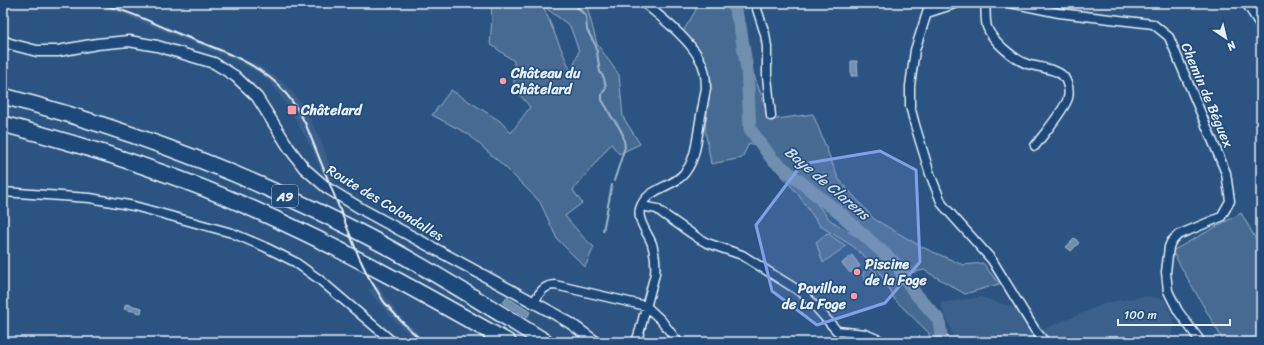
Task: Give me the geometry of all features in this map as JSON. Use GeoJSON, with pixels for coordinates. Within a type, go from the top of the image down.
{"type":"FeatureCollection","features":[{"type":"Feature","properties":{"kind":"highway","name":"A9"},"geometry":{"type":"LineString","coordinates":[[3,96],[73,115],[136,136],[187,154],[270,189],[386,246],[452,284],[546,342]]}},
{"type":"Feature","properties":{"kind":"highway","name":"A9"},"geometry":{"type":"LineString","coordinates":[[3,124],[103,152],[179,179],[261,212],[376,268],[508,342]]}},
{"type":"Feature","properties":{"kind":"street"},"geometry":{"type":"LineString","coordinates":[[636,342],[656,266],[655,254],[641,222],[640,212],[649,195],[679,178],[686,173],[689,168],[695,150],[706,88],[706,78],[703,67],[694,50],[679,34],[644,3]]}},
{"type":"Feature","properties":{"kind":"street"},"geometry":{"type":"LineString","coordinates":[[755,3],[765,34],[767,46],[767,76],[771,116]]}},
{"type":"Feature","properties":{"kind":"street"},"geometry":{"type":"LineString","coordinates":[[929,3],[916,50],[910,86],[910,106],[930,174],[942,204],[992,260],[1035,330],[1045,342]]}},
{"type":"Feature","properties":{"kind":"street"},"geometry":{"type":"LineString","coordinates":[[927,13],[958,3]]}},
{"type":"Feature","properties":{"kind":"street"},"geometry":{"type":"LineString","coordinates":[[986,3],[987,27],[995,40],[1007,51],[1026,63],[1060,74],[1066,81],[1068,98],[1064,106],[1035,146]]}},
{"type":"Feature","properties":{"kind":"street","name":"Chemin de Béguex"},"geometry":{"type":"LineString","coordinates":[[1010,3],[1059,13],[1153,24],[1169,37],[1226,173],[1230,200],[1221,217],[1178,235],[1171,242],[1169,247],[1166,272],[1168,291],[1178,311],[1201,342]]}},
{"type":"Feature","properties":{"kind":"street"},"geometry":{"type":"LineString","coordinates":[[1246,3],[1261,26]]}},
{"type":"Feature","properties":{"kind":"street","name":"Route des Colondalles"},"geometry":{"type":"LineString","coordinates":[[3,40],[10,44],[37,51],[51,52],[97,44],[129,41],[157,46],[214,63],[235,76],[257,98],[289,148],[304,168],[327,188],[366,211],[534,302],[570,323],[596,342]]}},
{"type":"Feature","properties":{"kind":"street"},"geometry":{"type":"LineString","coordinates":[[3,192],[90,198],[134,206],[232,233],[295,262],[320,280],[393,342]]}},
{"type":"Feature","properties":{"kind":"street"},"geometry":{"type":"LineString","coordinates":[[642,206],[657,209],[707,243],[742,255],[804,294],[837,331],[865,334],[884,342]]}},
{"type":"Feature","properties":{"kind":"street"},"geometry":{"type":"LineString","coordinates":[[534,302],[545,287],[555,285],[646,306],[662,320],[678,342]]}},
{"type":"Feature","properties":{"kind":"highlighted area"},"geometry":{"type":"Polygon","coordinates":[[[880,151],[916,170],[920,262],[885,303],[817,325],[772,291],[756,225],[802,164],[880,151]]]}},
{"type":"Feature","properties":{"kind":"shaded area"},"geometry":{"type":"Polygon","coordinates":[[[58,3],[104,3],[123,9],[256,64],[280,80],[304,107],[321,141],[334,182],[323,175],[312,149],[292,113],[272,84],[260,74],[237,61],[119,13],[86,6],[58,3]]]}},
{"type":"Feature","properties":{"kind":"shaded area"},"geometry":{"type":"Polygon","coordinates":[[[491,3],[584,3],[588,10],[597,44],[619,75],[623,117],[640,144],[619,154],[611,144],[573,190],[582,203],[565,216],[583,237],[594,247],[585,267],[557,239],[540,202],[506,168],[468,134],[432,115],[451,90],[500,121],[511,133],[530,107],[514,88],[514,61],[490,44],[492,20],[491,3]],[[543,6],[571,72],[579,51],[570,26],[543,6]]]}},
{"type":"Feature","properties":{"kind":"shaded area"},"geometry":{"type":"Polygon","coordinates":[[[691,3],[731,3],[734,19],[770,120],[813,114],[838,178],[874,219],[922,247],[963,265],[983,263],[999,284],[965,294],[924,270],[906,274],[894,267],[896,276],[914,292],[939,320],[943,342],[929,342],[929,333],[895,300],[877,267],[851,245],[820,226],[797,193],[777,170],[806,190],[830,220],[859,238],[852,227],[817,189],[770,150],[749,143],[742,158],[711,164],[705,129],[711,81],[695,50],[681,35],[696,10],[691,3]]]}},
{"type":"Feature","properties":{"kind":"shaded area"},"geometry":{"type":"Polygon","coordinates":[[[851,61],[857,61],[858,76],[851,76],[851,61]]]}},
{"type":"Feature","properties":{"kind":"shaded area"},"geometry":{"type":"Polygon","coordinates":[[[1241,213],[1261,248],[1261,337],[1253,342],[1224,342],[1172,251],[1241,213]]]}},
{"type":"Feature","properties":{"kind":"shaded area"},"geometry":{"type":"Polygon","coordinates":[[[827,233],[846,246],[823,263],[816,242],[827,233]]]}},
{"type":"Feature","properties":{"kind":"shaded area"},"geometry":{"type":"Polygon","coordinates":[[[1075,238],[1079,243],[1071,251],[1066,247],[1075,238]]]}},
{"type":"Feature","properties":{"kind":"shaded area"},"geometry":{"type":"Polygon","coordinates":[[[852,255],[860,266],[850,273],[842,263],[852,255]]]}},
{"type":"Feature","properties":{"kind":"shaded area"},"geometry":{"type":"Polygon","coordinates":[[[867,268],[873,268],[877,272],[877,278],[873,282],[867,282],[863,278],[863,272],[867,268]]]}},
{"type":"Feature","properties":{"kind":"shaded area"},"geometry":{"type":"Polygon","coordinates":[[[378,286],[398,314],[427,342],[417,342],[391,317],[368,290],[378,286]]]}},
{"type":"Feature","properties":{"kind":"shaded area"},"geometry":{"type":"Polygon","coordinates":[[[1146,296],[1165,299],[1175,325],[1169,342],[956,342],[940,303],[981,297],[1013,307],[1044,329],[1106,303],[1146,296]]]}},
{"type":"Feature","properties":{"kind":"shaded area"},"geometry":{"type":"Polygon","coordinates":[[[507,297],[530,312],[527,318],[503,303],[507,297]]]}},
{"type":"Feature","properties":{"kind":"shaded area"},"geometry":{"type":"Polygon","coordinates":[[[126,304],[142,308],[141,313],[124,309],[126,304]]]}},
{"type":"Feature","properties":{"kind":"waterway"},"geometry":{"type":"LineString","coordinates":[[577,3],[578,8],[586,16],[587,30],[596,46],[600,72],[604,78],[606,88],[602,94],[602,100],[623,135],[625,147],[614,181]]}},
{"type":"Feature","properties":{"kind":"waterway","name":"Baye de Clarens"},"geometry":{"type":"LineString","coordinates":[[733,3],[740,26],[747,70],[750,129],[772,159],[844,217],[897,265],[914,292],[939,320],[943,342]]}},
{"type":"Feature","properties":{"kind":"waterway"},"geometry":{"type":"LineString","coordinates":[[603,231],[612,185]]}},
{"type":"Feature","properties":{"kind":"railway"},"geometry":{"type":"LineString","coordinates":[[93,3],[126,12],[226,52],[259,70],[281,87],[295,105],[306,125],[368,276],[384,302],[423,342]]}},
{"type":"Feature","properties":{"kind":"place","name":"Château du Châtelard"},"geometry":{"type":"Point","coordinates":[503,81]}},
{"type":"Feature","properties":{"kind":"place","name":"Châtelard"},"geometry":{"type":"Point","coordinates":[292,110]}},
{"type":"Feature","properties":{"kind":"place","name":"Piscine de la Foge"},"geometry":{"type":"Point","coordinates":[857,272]}},
{"type":"Feature","properties":{"kind":"place","name":"Pavillon de La Foge"},"geometry":{"type":"Point","coordinates":[854,296]}}]}
